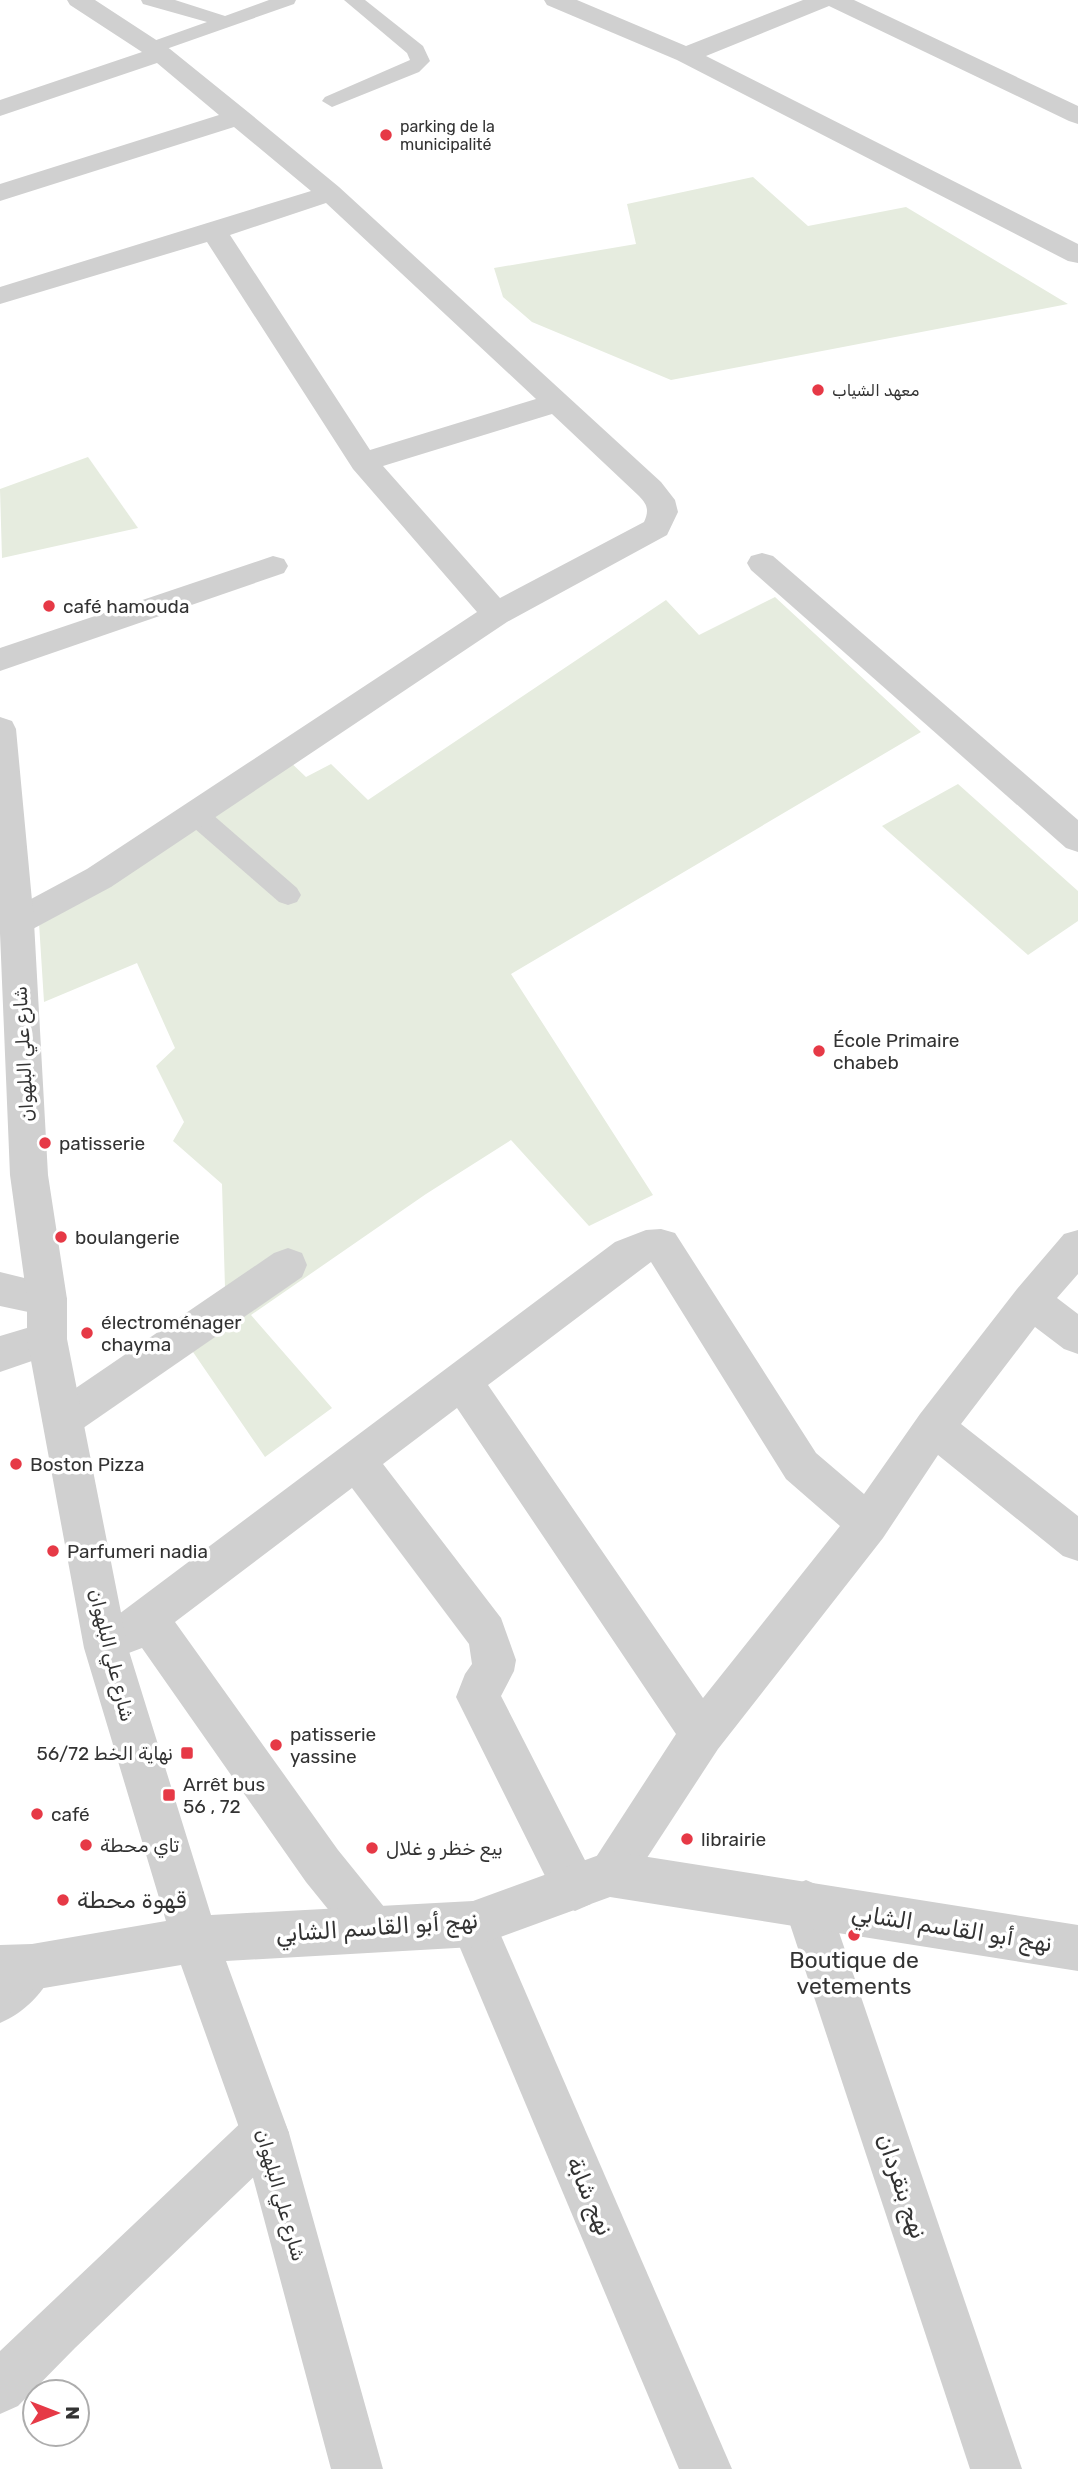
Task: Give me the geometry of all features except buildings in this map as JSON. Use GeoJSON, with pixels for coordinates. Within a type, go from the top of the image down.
{"type":"FeatureCollection","features":[{"type":"Feature","properties":{"kind":"street"},"geometry":{"type":"LineString","coordinates":[[17,922],[99,878],[496,614],[656,527],[663,512],[660,500],[650,489],[330,193],[156,51],[79,0]]}},
{"type":"Feature","properties":{"kind":"street"},"geometry":{"type":"LineString","coordinates":[[556,0],[686,55],[1078,254]]}},
{"type":"Feature","properties":{"kind":"street"},"geometry":{"type":"LineString","coordinates":[[686,55],[824,0]]}},
{"type":"Feature","properties":{"kind":"street"},"geometry":{"type":"LineString","coordinates":[[835,0],[1078,116]]}},
{"type":"Feature","properties":{"kind":"street"},"geometry":{"type":"LineString","coordinates":[[0,108],[156,51]]}},
{"type":"Feature","properties":{"kind":"street"},"geometry":{"type":"LineString","coordinates":[[0,193],[239,117]]}},
{"type":"Feature","properties":{"kind":"street"},"geometry":{"type":"LineString","coordinates":[[0,296],[214,232],[330,193]]}},
{"type":"Feature","properties":{"kind":"street"},"geometry":{"type":"LineString","coordinates":[[214,232],[363,461],[496,614]]}},
{"type":"Feature","properties":{"kind":"street"},"geometry":{"type":"LineString","coordinates":[[363,461],[556,403]]}},
{"type":"Feature","properties":{"kind":"street"},"geometry":{"type":"LineString","coordinates":[[762,563],[1078,839]]}},
{"type":"Feature","properties":{"kind":"street"},"geometry":{"type":"LineString","coordinates":[[0,660],[273,566]]}},
{"type":"Feature","properties":{"kind":"street","name":"شارع علي البلهوان"},"geometry":{"type":"LineString","coordinates":[[0,729],[5,841],[17,922],[29,1175],[62,1420],[106,1648],[195,1939],[227,2034],[265,2133],[357,2469]]}},
{"type":"Feature","properties":{"kind":"street"},"geometry":{"type":"LineString","coordinates":[[106,1648],[355,1460],[461,1384],[629,1254],[646,1246],[661,1245],[801,1466],[868,1524]]}},
{"type":"Feature","properties":{"kind":"street"},"geometry":{"type":"LineString","coordinates":[[355,1460],[486,1632],[495,1653],[494,1665],[481,1686],[478,1697],[592,1881],[702,1734],[868,1524],[934,1427],[1031,1301],[1078,1246]]}},
{"type":"Feature","properties":{"kind":"street"},"geometry":{"type":"LineString","coordinates":[[62,1420],[288,1265]]}},
{"type":"Feature","properties":{"kind":"street"},"geometry":{"type":"LineString","coordinates":[[0,1289],[47,1319],[0,1354]]}},
{"type":"Feature","properties":{"kind":"street"},"geometry":{"type":"LineString","coordinates":[[1031,1301],[1078,1337]]}},
{"type":"Feature","properties":{"kind":"street"},"geometry":{"type":"LineString","coordinates":[[461,1384],[494,1425],[702,1734]]}},
{"type":"Feature","properties":{"kind":"street"},"geometry":{"type":"LineString","coordinates":[[934,1427],[1078,1542]]}},
{"type":"Feature","properties":{"kind":"street"},"geometry":{"type":"LineString","coordinates":[[147,1618],[322,1866],[373,1929]]}},
{"type":"Feature","properties":{"kind":"street","name":"نهج أبو القاسم الشابي"},"geometry":{"type":"LineString","coordinates":[[16,1968],[195,1939],[473,1924],[592,1881],[806,1903],[1078,1948]]}},
{"type":"Feature","properties":{"kind":"street","name":"نهج بنقردان"},"geometry":{"type":"LineString","coordinates":[[806,1903],[996,2469]]}},
{"type":"Feature","properties":{"kind":"street","name":"نهج شابة"},"geometry":{"type":"LineString","coordinates":[[473,1924],[706,2469]]}},
{"type":"Feature","properties":{"kind":"street"},"geometry":{"type":"LineString","coordinates":[[0,1999],[16,1968]]}},
{"type":"Feature","properties":{"kind":"street"},"geometry":{"type":"LineString","coordinates":[[0,2388],[57,2330],[265,2133]]}},
{"type":"Feature","properties":{"kind":"lane"},"geometry":{"type":"LineString","coordinates":[[150,0],[185,8],[225,22]]}},
{"type":"Feature","properties":{"kind":"lane"},"geometry":{"type":"LineString","coordinates":[[156,51],[287,0]]}},
{"type":"Feature","properties":{"kind":"lane"},"geometry":{"type":"LineString","coordinates":[[332,101],[412,68],[420,61],[416,50],[353,0]]}},
{"type":"Feature","properties":{"kind":"lane"},"geometry":{"type":"LineString","coordinates":[[196,815],[288,895]]}},
{"type":"Feature","properties":{"kind":"shaded area"},"geometry":{"type":"Polygon","coordinates":[[[753,177],[808,226],[906,207],[1068,304],[671,380],[532,322],[503,297],[494,268],[636,244],[627,204],[753,177]]]}},
{"type":"Feature","properties":{"kind":"shaded area"},"geometry":{"type":"Polygon","coordinates":[[[88,457],[138,528],[2,558],[0,489],[88,457]]]}},
{"type":"Feature","properties":{"kind":"shaded area"},"geometry":{"type":"Polygon","coordinates":[[[775,597],[921,732],[511,974],[653,1195],[589,1226],[511,1140],[426,1194],[251,1315],[332,1408],[265,1457],[193,1352],[225,1288],[222,1184],[173,1141],[184,1122],[156,1066],[175,1048],[137,963],[44,1002],[39,923],[286,758],[306,777],[331,764],[368,800],[666,600],[699,635],[775,597]]]}},
{"type":"Feature","properties":{"kind":"shaded area"},"geometry":{"type":"Polygon","coordinates":[[[958,784],[1078,891],[1078,921],[1028,955],[882,826],[958,784]]]}},
{"type":"Feature","properties":{"kind":"place","name":"parking de la municipalité"},"geometry":{"type":"Point","coordinates":[386,135]}},
{"type":"Feature","properties":{"kind":"place","name":"معهد الشياب"},"geometry":{"type":"Point","coordinates":[818,390]}},
{"type":"Feature","properties":{"kind":"place","name":"café hamouda"},"geometry":{"type":"Point","coordinates":[49,606]}},
{"type":"Feature","properties":{"kind":"place","name":"École Primaire chabeb"},"geometry":{"type":"Point","coordinates":[819,1051]}},
{"type":"Feature","properties":{"kind":"place","name":"patisserie"},"geometry":{"type":"Point","coordinates":[45,1143]}},
{"type":"Feature","properties":{"kind":"place","name":"boulangerie"},"geometry":{"type":"Point","coordinates":[61,1237]}},
{"type":"Feature","properties":{"kind":"place","name":"électroménager chayma"},"geometry":{"type":"Point","coordinates":[87,1333]}},
{"type":"Feature","properties":{"kind":"place","name":"Boston Pizza"},"geometry":{"type":"Point","coordinates":[16,1464]}},
{"type":"Feature","properties":{"kind":"place","name":"Parfumeri nadia"},"geometry":{"type":"Point","coordinates":[53,1551]}},
{"type":"Feature","properties":{"kind":"place","name":"patisserie yassine"},"geometry":{"type":"Point","coordinates":[276,1745]}},
{"type":"Feature","properties":{"kind":"place","name":"نهاية الخط 56/72"},"geometry":{"type":"Point","coordinates":[187,1753]}},
{"type":"Feature","properties":{"kind":"place","name":"Arrêt bus 56 , 72"},"geometry":{"type":"Point","coordinates":[169,1795]}},
{"type":"Feature","properties":{"kind":"place","name":"café"},"geometry":{"type":"Point","coordinates":[37,1814]}},
{"type":"Feature","properties":{"kind":"place","name":"librairie"},"geometry":{"type":"Point","coordinates":[687,1839]}},
{"type":"Feature","properties":{"kind":"place","name":"تاي محطة"},"geometry":{"type":"Point","coordinates":[86,1845]}},
{"type":"Feature","properties":{"kind":"place","name":"بيع خظر و غلال"},"geometry":{"type":"Point","coordinates":[372,1848]}},
{"type":"Feature","properties":{"kind":"place","name":"قهوة محطة"},"geometry":{"type":"Point","coordinates":[63,1900]}},
{"type":"Feature","properties":{"kind":"place","name":"Boutique de vetements"},"geometry":{"type":"Point","coordinates":[854,1935]}}]}
